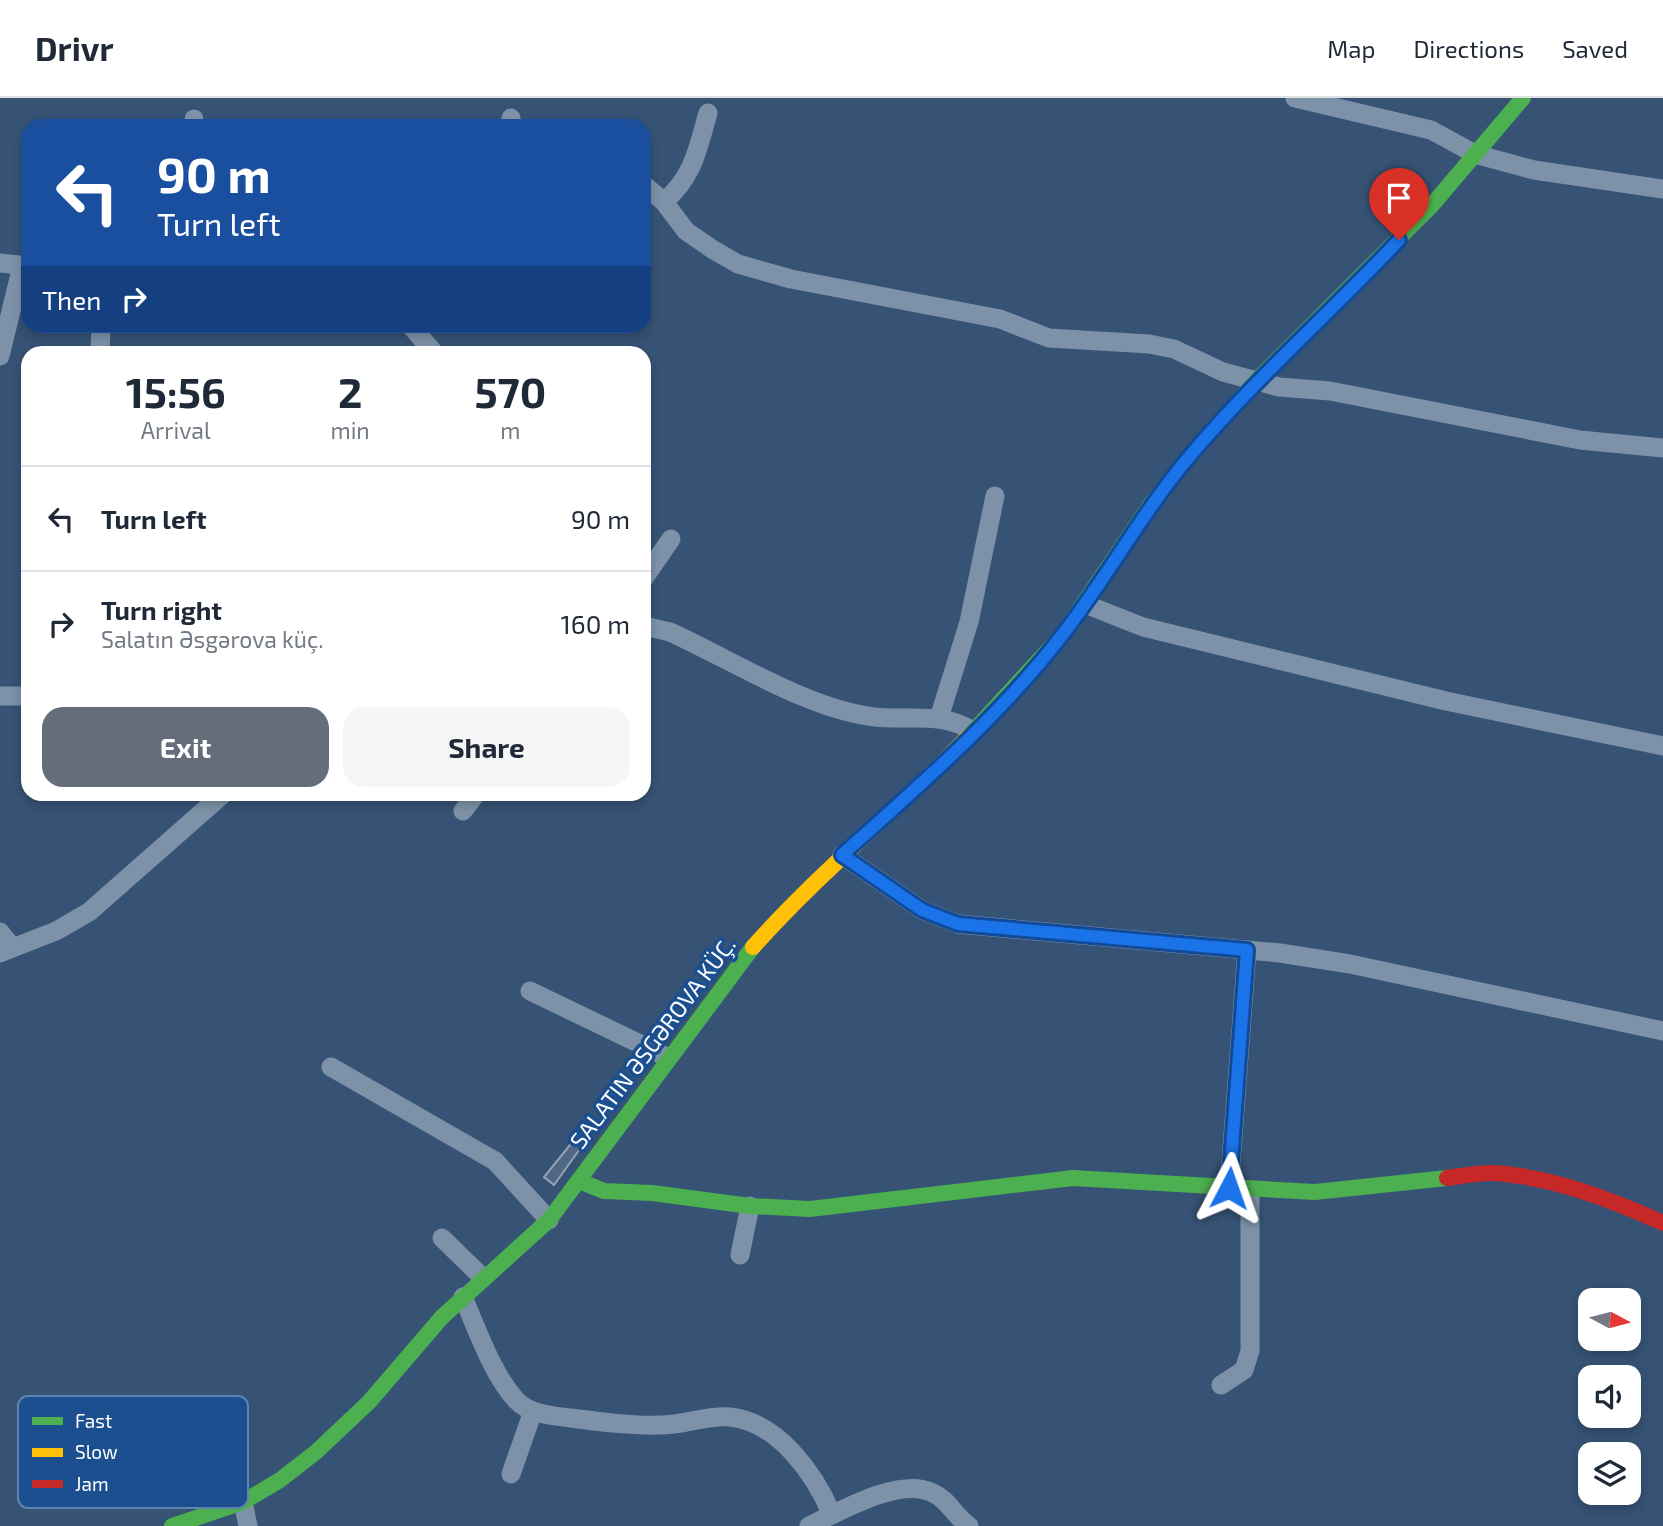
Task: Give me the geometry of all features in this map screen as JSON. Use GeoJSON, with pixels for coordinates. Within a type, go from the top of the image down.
{"type":"FeatureCollection","features":[{"type":"Feature","properties":{"kind":"street"},"geometry":{"type":"LineString","coordinates":[[1295,98],[1431,130],[1475,154],[1534,170],[1663,189]]}},
{"type":"Feature","properties":{"kind":"street"},"geometry":{"type":"LineString","coordinates":[[248,1499],[280,1480],[342,1430],[463,1297],[549,1220],[738,963],[793,902],[937,769],[1034,668],[1085,604],[1169,481],[1255,382],[1382,258],[1523,98]]}},
{"type":"Feature","properties":{"kind":"street"},"geometry":{"type":"LineString","coordinates":[[664,202],[681,186],[692,167],[708,113]]}},
{"type":"Feature","properties":{"kind":"street"},"geometry":{"type":"LineString","coordinates":[[651,191],[664,202],[686,231],[738,264],[791,279],[1000,319],[1049,338],[1149,344],[1174,349],[1223,372],[1279,387],[1330,391],[1580,440],[1663,448]]}},
{"type":"Feature","properties":{"kind":"street"},"geometry":{"type":"LineString","coordinates":[[0,263],[21,266]]}},
{"type":"Feature","properties":{"kind":"street"},"geometry":{"type":"LineString","coordinates":[[0,356],[21,280]]}},
{"type":"Feature","properties":{"kind":"street"},"geometry":{"type":"LineString","coordinates":[[939,718],[969,622],[995,496]]}},
{"type":"Feature","properties":{"kind":"street"},"geometry":{"type":"LineString","coordinates":[[651,568],[671,539]]}},
{"type":"Feature","properties":{"kind":"street"},"geometry":{"type":"LineString","coordinates":[[1085,604],[1143,627],[1446,701],[1663,746]]}},
{"type":"Feature","properties":{"kind":"street"},"geometry":{"type":"LineString","coordinates":[[651,628],[680,637],[839,710],[875,717],[939,718],[964,725],[974,732]]}},
{"type":"Feature","properties":{"kind":"street"},"geometry":{"type":"LineString","coordinates":[[0,696],[21,696]]}},
{"type":"Feature","properties":{"kind":"street"},"geometry":{"type":"LineString","coordinates":[[4,944],[56,931],[89,912],[215,801]]}},
{"type":"Feature","properties":{"kind":"street"},"geometry":{"type":"LineString","coordinates":[[463,811],[471,801]]}},
{"type":"Feature","properties":{"kind":"street"},"geometry":{"type":"LineString","coordinates":[[842,855],[922,910],[958,924],[1247,950],[1350,964],[1663,1031]]}},
{"type":"Feature","properties":{"kind":"street"},"geometry":{"type":"LineString","coordinates":[[1229,1188],[1247,950]]}},
{"type":"Feature","properties":{"kind":"street"},"geometry":{"type":"LineString","coordinates":[[530,991],[667,1057]]}},
{"type":"Feature","properties":{"kind":"street"},"geometry":{"type":"LineString","coordinates":[[331,1067],[495,1161],[549,1220]]}},
{"type":"Feature","properties":{"kind":"street"},"geometry":{"type":"LineString","coordinates":[[579,1181],[604,1191],[652,1193],[750,1206],[836,1208],[1073,1178],[1250,1190],[1344,1191],[1494,1173],[1574,1188],[1622,1204],[1663,1223]]}},
{"type":"Feature","properties":{"kind":"street"},"geometry":{"type":"LineString","coordinates":[[1221,1385],[1244,1370],[1250,1351],[1250,1190]]}},
{"type":"Feature","properties":{"kind":"street"},"geometry":{"type":"LineString","coordinates":[[740,1255],[750,1206]]}},
{"type":"Feature","properties":{"kind":"street"},"geometry":{"type":"LineString","coordinates":[[442,1238],[483,1279]]}},
{"type":"Feature","properties":{"kind":"street"},"geometry":{"type":"LineString","coordinates":[[463,1297],[506,1386],[518,1402],[533,1411],[629,1425],[664,1425],[716,1417],[746,1420],[769,1433],[796,1455],[812,1473],[832,1515]]}},
{"type":"Feature","properties":{"kind":"street"},"geometry":{"type":"LineString","coordinates":[[511,1474],[533,1411]]}},
{"type":"Feature","properties":{"kind":"street"},"geometry":{"type":"LineString","coordinates":[[809,1526],[902,1487],[932,1492],[945,1500],[963,1524]]}},
{"type":"Feature","properties":{"kind":"street"},"geometry":{"type":"LineString","coordinates":[[172,1526],[225,1508]]}},
{"type":"Feature","properties":{"kind":"street"},"geometry":{"type":"LineString","coordinates":[[244,1508],[248,1526]]}},
{"type":"Feature","properties":{"kind":"building"},"geometry":{"type":"Polygon","coordinates":[[[574,1140],[582,1146],[554,1185],[544,1177],[574,1140]]]}},
{"type":"Feature","properties":{"kind":"traffic: fast"},"geometry":{"type":"LineString","coordinates":[[969,736],[1062,635],[1151,504],[1191,455],[1255,382],[1432,205],[1523,98]]}},
{"type":"Feature","properties":{"kind":"traffic: fast"},"geometry":{"type":"LineString","coordinates":[[248,1499],[280,1480],[316,1452],[369,1402],[442,1317],[549,1220],[753,947]]}},
{"type":"Feature","properties":{"kind":"traffic: fast"},"geometry":{"type":"LineString","coordinates":[[579,1181],[604,1191],[652,1193],[750,1206],[810,1209],[1073,1178],[1315,1192],[1447,1178]]}},
{"type":"Feature","properties":{"kind":"traffic: fast"},"geometry":{"type":"LineString","coordinates":[[172,1526],[225,1508]]}},
{"type":"Feature","properties":{"kind":"traffic: slow"},"geometry":{"type":"LineString","coordinates":[[753,947],[805,893],[969,736]]}},
{"type":"Feature","properties":{"kind":"traffic: jam"},"geometry":{"type":"LineString","coordinates":[[1447,1178],[1490,1173],[1539,1180],[1602,1198],[1663,1223]]}},
{"type":"Feature","properties":{"kind":"route"},"geometry":{"type":"LineString","coordinates":[[1229,1188],[1247,950],[1023,932],[958,924],[922,910],[842,855],[937,769],[1034,668],[1085,604],[1152,504],[1191,455],[1255,382],[1399,240]]}}]}
